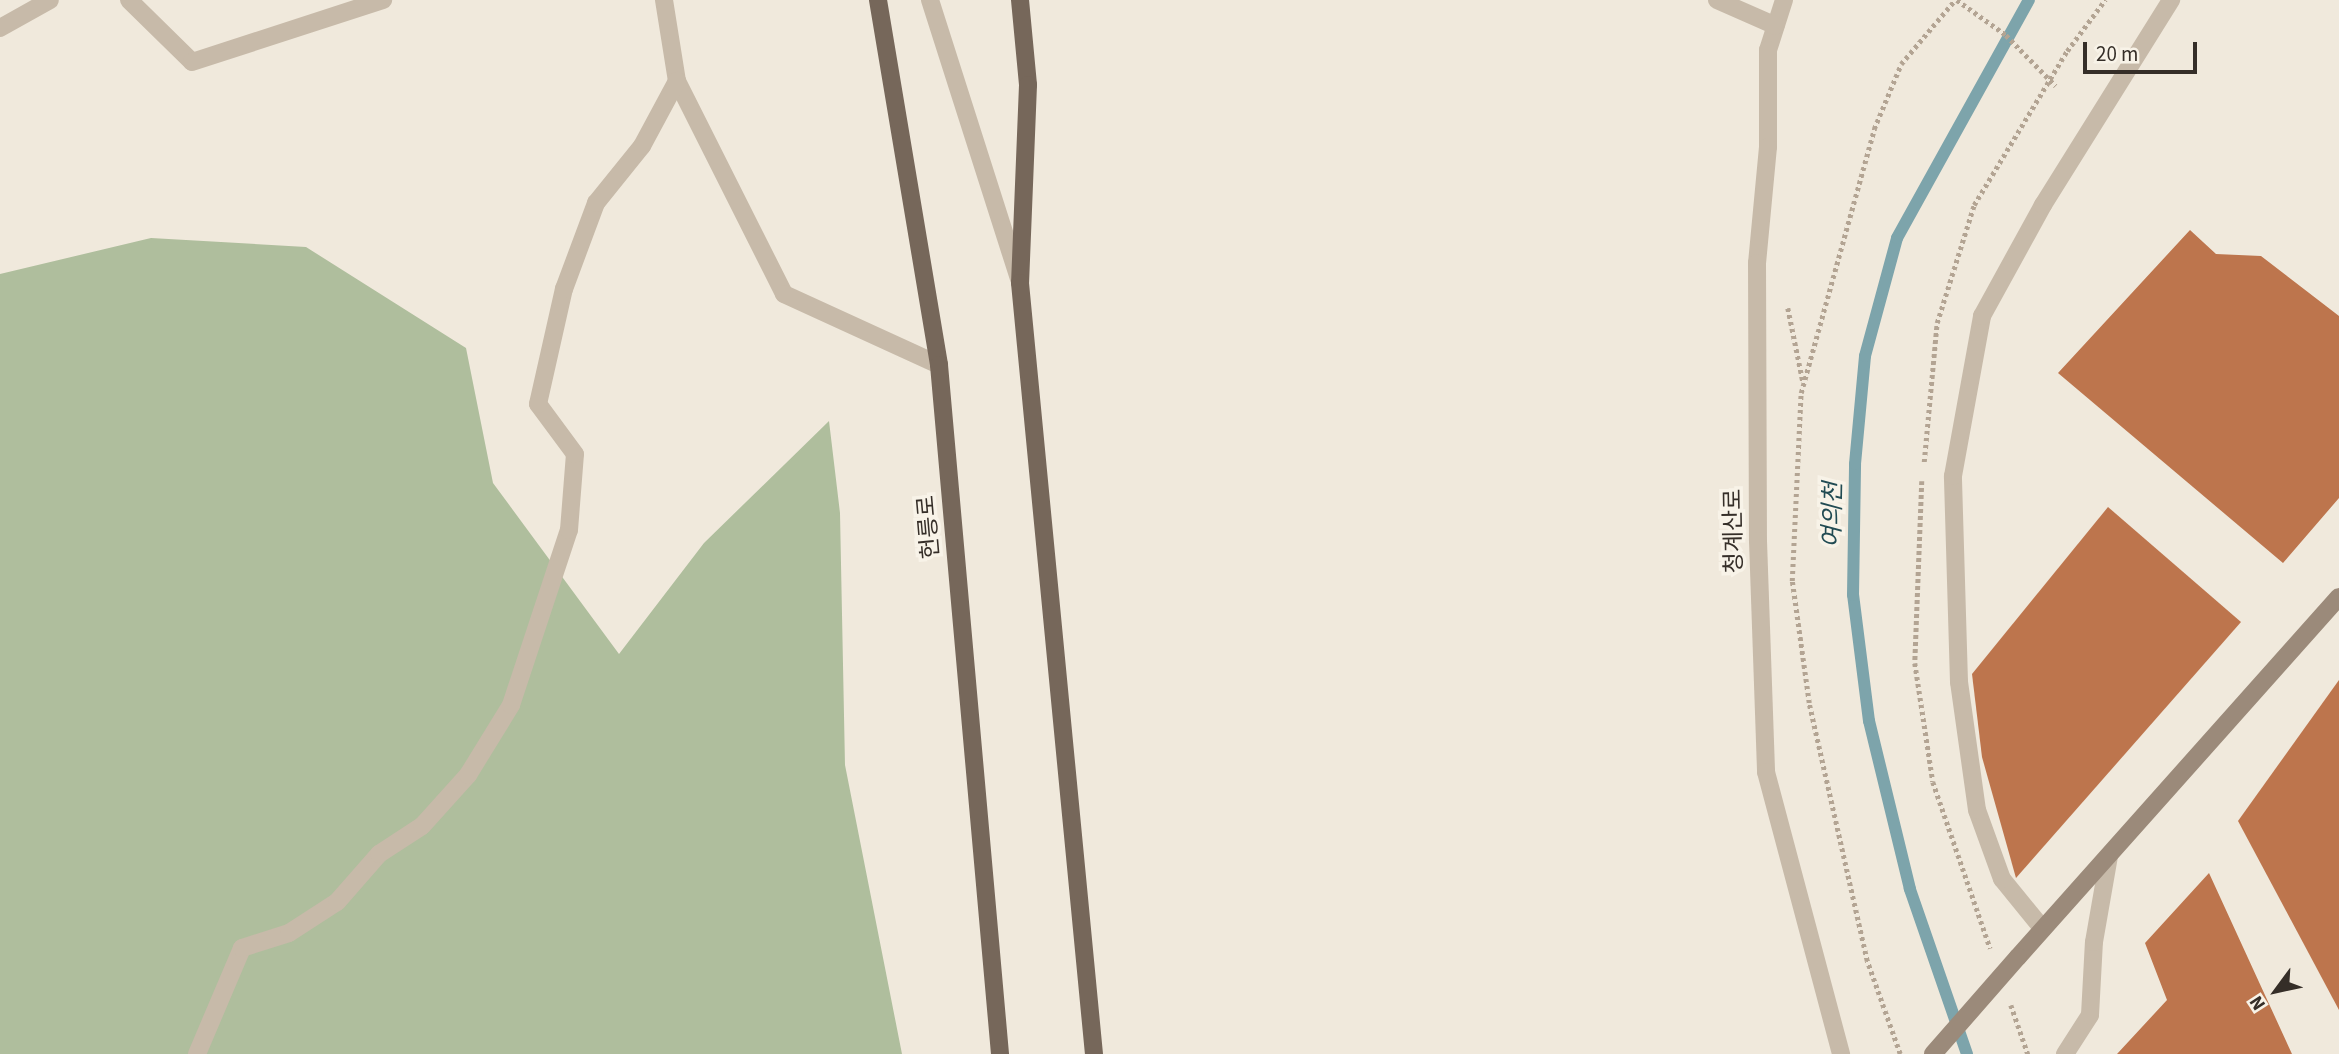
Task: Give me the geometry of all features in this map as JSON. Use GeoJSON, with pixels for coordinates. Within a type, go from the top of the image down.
{"type":"FeatureCollection","features":[{"type":"Feature","properties":{"kind":"main road","name":"헌릉로"},"geometry":{"type":"LineString","coordinates":[[878,0],[939,365],[1000,1054]]}},
{"type":"Feature","properties":{"kind":"main road"},"geometry":{"type":"LineString","coordinates":[[1020,0],[1028,85],[1020,283],[1094,1054]]}},
{"type":"Feature","properties":{"kind":"main road"},"geometry":{"type":"LineString","coordinates":[[1933,1054],[2042,928],[2339,597]]}},
{"type":"Feature","properties":{"kind":"street"},"geometry":{"type":"LineString","coordinates":[[0,28],[50,0]]}},
{"type":"Feature","properties":{"kind":"street"},"geometry":{"type":"LineString","coordinates":[[129,0],[192,62],[383,0]]}},
{"type":"Feature","properties":{"kind":"street"},"geometry":{"type":"LineString","coordinates":[[664,0],[677,81],[784,294],[939,365]]}},
{"type":"Feature","properties":{"kind":"street"},"geometry":{"type":"LineString","coordinates":[[930,0],[1020,283]]}},
{"type":"Feature","properties":{"kind":"street"},"geometry":{"type":"LineString","coordinates":[[1717,0],[1776,26]]}},
{"type":"Feature","properties":{"kind":"street","name":"청계산로"},"geometry":{"type":"LineString","coordinates":[[1784,0],[1768,50],[1769,147],[1757,263],[1758,541],[1766,772],[1841,1054]]}},
{"type":"Feature","properties":{"kind":"street"},"geometry":{"type":"LineString","coordinates":[[2042,928],[2002,879],[1977,810],[1959,682],[1953,476],[1982,316],[2043,205],[2171,0]]}},
{"type":"Feature","properties":{"kind":"street"},"geometry":{"type":"LineString","coordinates":[[197,1054],[242,948],[289,933],[337,902],[379,854],[422,825],[468,775],[511,705],[569,530],[575,454],[538,404],[564,289],[596,203],[642,146],[677,81]]}},
{"type":"Feature","properties":{"kind":"street"},"geometry":{"type":"LineString","coordinates":[[2065,1054],[2090,1015],[2094,942],[2109,856]]}},
{"type":"Feature","properties":{"kind":"path"},"geometry":{"type":"LineString","coordinates":[[1900,1054],[1867,961],[1809,703],[1792,581],[1801,393],[1874,129],[1901,64],[1956,0],[2006,35],[2056,86]]}},
{"type":"Feature","properties":{"kind":"path"},"geometry":{"type":"LineString","coordinates":[[1937,324],[1975,205],[2050,79],[2105,0]]}},
{"type":"Feature","properties":{"kind":"path"},"geometry":{"type":"LineString","coordinates":[[2025,1045],[2028,1054]]}},
{"type":"Feature","properties":{"kind":"green space"},"geometry":{"type":"Polygon","coordinates":[[[151,238],[306,247],[466,348],[493,483],[619,654],[704,543],[829,421],[840,513],[845,765],[902,1054],[0,1054],[0,274],[151,238]]]}},
{"type":"Feature","properties":{"kind":"building"},"geometry":{"type":"Polygon","coordinates":[[[2190,230],[2216,254],[2261,256],[2339,316],[2339,498],[2283,563],[2058,373],[2190,230]]]}},
{"type":"Feature","properties":{"kind":"building"},"geometry":{"type":"Polygon","coordinates":[[[2108,507],[2241,622],[2016,878],[1982,757],[1972,674],[2108,507]]]}},
{"type":"Feature","properties":{"kind":"building"},"geometry":{"type":"Polygon","coordinates":[[[2339,680],[2339,1010],[2238,821],[2339,680]]]}},
{"type":"Feature","properties":{"kind":"building"},"geometry":{"type":"Polygon","coordinates":[[[2209,873],[2292,1054],[2117,1054],[2167,1000],[2145,943],[2209,873]]]}},
{"type":"Feature","properties":{"kind":"waterway","name":"여의천"},"geometry":{"type":"LineString","coordinates":[[1967,1054],[1910,889],[1869,721],[1853,595],[1855,464],[1865,356],[1897,238],[2029,0]]}}]}
